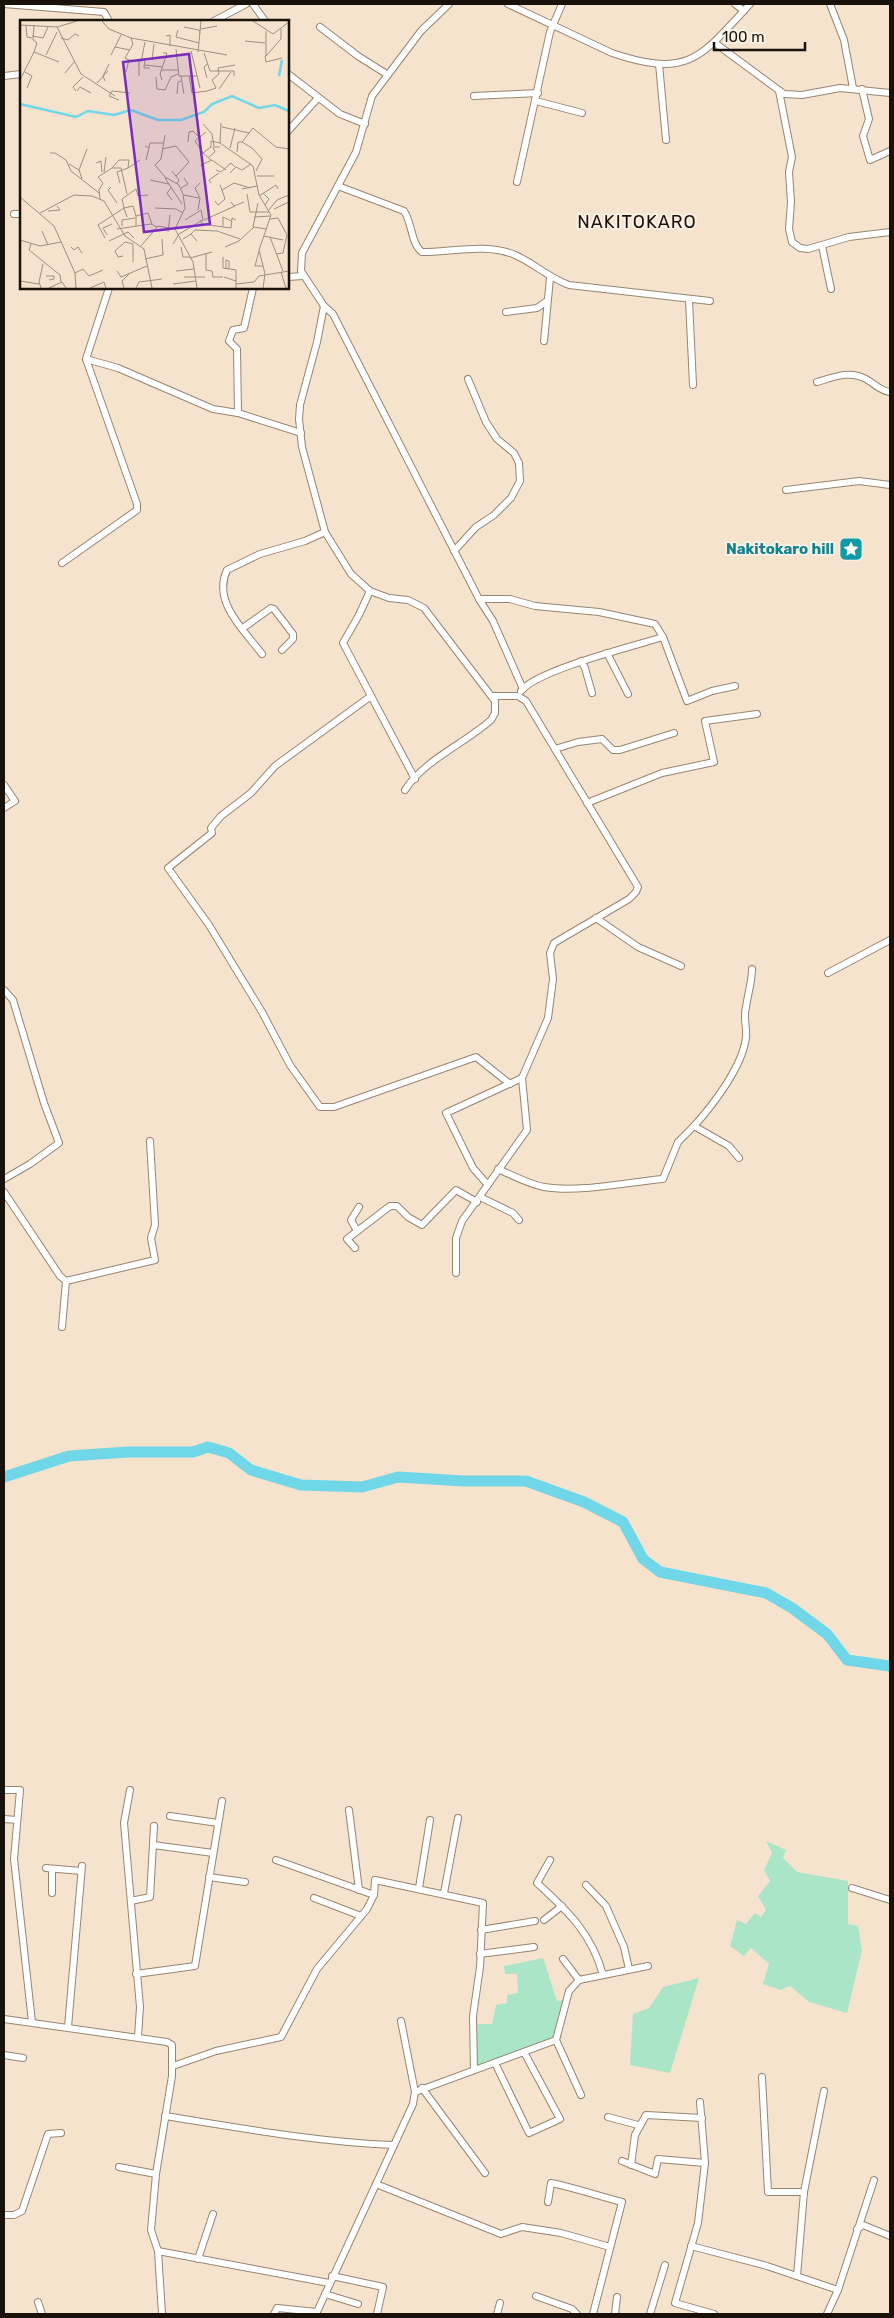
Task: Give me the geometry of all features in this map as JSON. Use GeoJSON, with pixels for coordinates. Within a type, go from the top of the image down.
{"type":"FeatureCollection","features":[{"type":"Feature","properties":{"kind":"street"},"geometry":{"type":"LineString","coordinates":[[4,4],[104,12],[108,20]]}},
{"type":"Feature","properties":{"kind":"street"},"geometry":{"type":"LineString","coordinates":[[216,20],[246,4]]}},
{"type":"Feature","properties":{"kind":"street"},"geometry":{"type":"LineString","coordinates":[[253,4],[264,20]]}},
{"type":"Feature","properties":{"kind":"street"},"geometry":{"type":"LineString","coordinates":[[449,4],[421,31],[372,96],[367,106],[366,124],[356,152],[302,253],[301,271],[302,276],[316,292],[324,306],[333,314],[479,599],[493,621],[523,689]]}},
{"type":"Feature","properties":{"kind":"street"},"geometry":{"type":"LineString","coordinates":[[508,4],[612,53],[659,64],[695,58],[715,43],[750,4]]}},
{"type":"Feature","properties":{"kind":"street"},"geometry":{"type":"LineString","coordinates":[[517,182],[550,32],[562,4]]}},
{"type":"Feature","properties":{"kind":"street"},"geometry":{"type":"LineString","coordinates":[[736,4],[744,11]]}},
{"type":"Feature","properties":{"kind":"street"},"geometry":{"type":"LineString","coordinates":[[833,5],[844,40],[853,88]]}},
{"type":"Feature","properties":{"kind":"street"},"geometry":{"type":"LineString","coordinates":[[320,27],[358,56],[388,74]]}},
{"type":"Feature","properties":{"kind":"street"},"geometry":{"type":"LineString","coordinates":[[715,43],[779,91],[792,96],[840,88],[890,93]]}},
{"type":"Feature","properties":{"kind":"street"},"geometry":{"type":"LineString","coordinates":[[659,64],[666,140]]}},
{"type":"Feature","properties":{"kind":"street"},"geometry":{"type":"LineString","coordinates":[[4,76],[20,74]]}},
{"type":"Feature","properties":{"kind":"street"},"geometry":{"type":"LineString","coordinates":[[289,75],[340,114],[353,121],[366,124]]}},
{"type":"Feature","properties":{"kind":"street"},"geometry":{"type":"LineString","coordinates":[[862,90],[869,119],[863,136],[870,160],[890,151]]}},
{"type":"Feature","properties":{"kind":"street"},"geometry":{"type":"LineString","coordinates":[[779,91],[792,157],[789,172],[791,202],[789,229],[792,242],[800,248],[808,249],[849,237],[890,232]]}},
{"type":"Feature","properties":{"kind":"street"},"geometry":{"type":"LineString","coordinates":[[474,96],[538,93]]}},
{"type":"Feature","properties":{"kind":"street"},"geometry":{"type":"LineString","coordinates":[[289,130],[318,98]]}},
{"type":"Feature","properties":{"kind":"street"},"geometry":{"type":"LineString","coordinates":[[536,100],[582,113]]}},
{"type":"Feature","properties":{"kind":"street"},"geometry":{"type":"LineString","coordinates":[[338,186],[404,211],[408,216],[417,246],[422,252],[501,250],[516,255],[550,278],[569,285],[710,301]]}},
{"type":"Feature","properties":{"kind":"street"},"geometry":{"type":"LineString","coordinates":[[822,246],[831,289]]}},
{"type":"Feature","properties":{"kind":"street"},"geometry":{"type":"LineString","coordinates":[[289,277],[302,276]]}},
{"type":"Feature","properties":{"kind":"street"},"geometry":{"type":"LineString","coordinates":[[544,341],[550,278]]}},
{"type":"Feature","properties":{"kind":"street"},"geometry":{"type":"LineString","coordinates":[[62,563],[137,510],[137,504],[86,359],[109,289]]}},
{"type":"Feature","properties":{"kind":"street"},"geometry":{"type":"LineString","coordinates":[[238,412],[237,349],[229,341],[233,330],[244,328],[253,289]]}},
{"type":"Feature","properties":{"kind":"street"},"geometry":{"type":"LineString","coordinates":[[689,300],[693,385]]}},
{"type":"Feature","properties":{"kind":"street"},"geometry":{"type":"LineString","coordinates":[[506,312],[537,308],[547,301]]}},
{"type":"Feature","properties":{"kind":"street"},"geometry":{"type":"LineString","coordinates":[[324,306],[317,342],[300,405],[300,433],[325,532],[351,574],[370,591],[389,598],[408,600],[424,608],[492,696],[496,706],[491,720],[415,779],[405,790]]}},
{"type":"Feature","properties":{"kind":"street"},"geometry":{"type":"LineString","coordinates":[[86,359],[118,368],[213,409],[238,412],[300,433]]}},
{"type":"Feature","properties":{"kind":"street"},"geometry":{"type":"LineString","coordinates":[[817,382],[846,373],[867,380],[873,386],[890,392]]}},
{"type":"Feature","properties":{"kind":"street"},"geometry":{"type":"LineString","coordinates":[[454,551],[476,527],[494,515],[511,498],[520,481],[519,463],[514,453],[497,438],[486,422],[468,379]]}},
{"type":"Feature","properties":{"kind":"street"},"geometry":{"type":"LineString","coordinates":[[786,490],[859,481],[890,485]]}},
{"type":"Feature","properties":{"kind":"street"},"geometry":{"type":"LineString","coordinates":[[262,654],[229,610],[224,600],[223,578],[227,570],[260,554],[305,541],[325,532]]}},
{"type":"Feature","properties":{"kind":"street"},"geometry":{"type":"LineString","coordinates":[[370,591],[359,616],[343,643],[415,779]]}},
{"type":"Feature","properties":{"kind":"street"},"geometry":{"type":"LineString","coordinates":[[479,599],[510,599],[535,606],[599,612],[655,624],[663,637],[687,702],[712,691],[735,686]]}},
{"type":"Feature","properties":{"kind":"street"},"geometry":{"type":"LineString","coordinates":[[243,628],[271,608],[274,609],[293,634],[293,639],[282,650]]}},
{"type":"Feature","properties":{"kind":"street"},"geometry":{"type":"LineString","coordinates":[[518,696],[523,689],[536,680],[581,661],[663,637]]}},
{"type":"Feature","properties":{"kind":"street"},"geometry":{"type":"LineString","coordinates":[[607,654],[628,694]]}},
{"type":"Feature","properties":{"kind":"street"},"geometry":{"type":"LineString","coordinates":[[581,661],[592,693]]}},
{"type":"Feature","properties":{"kind":"street"},"geometry":{"type":"LineString","coordinates":[[371,696],[275,766],[250,793],[222,816],[211,828],[212,833],[168,868],[209,926],[262,1012],[290,1065],[320,1107],[334,1107],[476,1057],[510,1084]]}},
{"type":"Feature","properties":{"kind":"street"},"geometry":{"type":"LineString","coordinates":[[456,1273],[456,1238],[462,1220],[479,1200],[498,1169],[517,1147],[527,1130],[522,1078],[548,1018],[553,979],[551,948],[554,943],[628,899],[636,892],[638,887],[526,701],[518,696],[497,698],[492,696]]}},
{"type":"Feature","properties":{"kind":"street"},"geometry":{"type":"LineString","coordinates":[[588,803],[662,773],[714,762],[706,721],[757,714]]}},
{"type":"Feature","properties":{"kind":"street"},"geometry":{"type":"LineString","coordinates":[[555,749],[578,742],[602,739],[613,750],[620,750],[674,733]]}},
{"type":"Feature","properties":{"kind":"street"},"geometry":{"type":"LineString","coordinates":[[4,786],[15,802],[4,808]]}},
{"type":"Feature","properties":{"kind":"street"},"geometry":{"type":"LineString","coordinates":[[596,918],[615,934],[638,947],[682,966]]}},
{"type":"Feature","properties":{"kind":"street"},"geometry":{"type":"LineString","coordinates":[[828,973],[890,940]]}},
{"type":"Feature","properties":{"kind":"street"},"geometry":{"type":"LineString","coordinates":[[498,1169],[545,1187],[598,1187],[623,1182],[664,1179],[678,1142],[694,1126],[731,1076],[743,1050],[747,1035],[744,1025],[746,1007],[752,985],[752,969]]}},
{"type":"Feature","properties":{"kind":"street"},"geometry":{"type":"LineString","coordinates":[[4,990],[13,1000],[44,1103],[59,1143],[30,1164],[4,1179]]}},
{"type":"Feature","properties":{"kind":"street"},"geometry":{"type":"LineString","coordinates":[[488,1185],[474,1168],[446,1113],[522,1078]]}},
{"type":"Feature","properties":{"kind":"street"},"geometry":{"type":"LineString","coordinates":[[694,1126],[729,1146],[739,1158]]}},
{"type":"Feature","properties":{"kind":"street"},"geometry":{"type":"LineString","coordinates":[[66,1281],[155,1260],[151,1238],[155,1225],[150,1141]]}},
{"type":"Feature","properties":{"kind":"street"},"geometry":{"type":"LineString","coordinates":[[355,1248],[347,1239],[390,1206],[397,1206],[408,1217],[422,1225],[456,1190],[513,1213],[519,1220]]}},
{"type":"Feature","properties":{"kind":"street"},"geometry":{"type":"LineString","coordinates":[[4,1192],[60,1276],[66,1281]]}},
{"type":"Feature","properties":{"kind":"street"},"geometry":{"type":"LineString","coordinates":[[357,1231],[351,1220],[359,1207]]}},
{"type":"Feature","properties":{"kind":"street"},"geometry":{"type":"LineString","coordinates":[[62,1326],[66,1281]]}},
{"type":"Feature","properties":{"kind":"street"},"geometry":{"type":"LineString","coordinates":[[4,1790],[20,1790],[14,1859],[32,2022]]}},
{"type":"Feature","properties":{"kind":"street"},"geometry":{"type":"LineString","coordinates":[[130,1790],[124,1824],[140,2007],[138,2037]]}},
{"type":"Feature","properties":{"kind":"street"},"geometry":{"type":"LineString","coordinates":[[136,1974],[194,1966],[222,1801]]}},
{"type":"Feature","properties":{"kind":"street"},"geometry":{"type":"LineString","coordinates":[[349,1810],[359,1890]]}},
{"type":"Feature","properties":{"kind":"street"},"geometry":{"type":"LineString","coordinates":[[170,1816],[218,1823]]}},
{"type":"Feature","properties":{"kind":"street"},"geometry":{"type":"LineString","coordinates":[[444,1893],[458,1818]]}},
{"type":"Feature","properties":{"kind":"street"},"geometry":{"type":"LineString","coordinates":[[4,1819],[17,1820]]}},
{"type":"Feature","properties":{"kind":"street"},"geometry":{"type":"LineString","coordinates":[[419,1888],[430,1820]]}},
{"type":"Feature","properties":{"kind":"street"},"geometry":{"type":"LineString","coordinates":[[131,1901],[150,1897],[154,1826]]}},
{"type":"Feature","properties":{"kind":"street"},"geometry":{"type":"LineString","coordinates":[[153,1845],[214,1852]]}},
{"type":"Feature","properties":{"kind":"street"},"geometry":{"type":"LineString","coordinates":[[276,1860],[374,1896]]}},
{"type":"Feature","properties":{"kind":"street"},"geometry":{"type":"LineString","coordinates":[[550,1860],[538,1883],[584,1930],[598,1955],[603,1975]]}},
{"type":"Feature","properties":{"kind":"street"},"geometry":{"type":"LineString","coordinates":[[52,1893],[49,1868],[82,1869],[68,2027]]}},
{"type":"Feature","properties":{"kind":"street"},"geometry":{"type":"LineString","coordinates":[[210,1877],[245,1882]]}},
{"type":"Feature","properties":{"kind":"street"},"geometry":{"type":"LineString","coordinates":[[173,2066],[216,2050],[281,2037],[317,1969],[367,1909],[374,1896],[375,1880],[444,1893],[483,1903],[480,1954],[473,2016],[474,2070]]}},
{"type":"Feature","properties":{"kind":"street"},"geometry":{"type":"LineString","coordinates":[[586,1885],[606,1906],[624,1947],[629,1969]]}},
{"type":"Feature","properties":{"kind":"street"},"geometry":{"type":"LineString","coordinates":[[852,1888],[890,1900]]}},
{"type":"Feature","properties":{"kind":"street"},"geometry":{"type":"LineString","coordinates":[[314,1898],[361,1916]]}},
{"type":"Feature","properties":{"kind":"street"},"geometry":{"type":"LineString","coordinates":[[544,1920],[562,1906]]}},
{"type":"Feature","properties":{"kind":"street"},"geometry":{"type":"LineString","coordinates":[[481,1930],[534,1921]]}},
{"type":"Feature","properties":{"kind":"street"},"geometry":{"type":"LineString","coordinates":[[480,1954],[534,1947]]}},
{"type":"Feature","properties":{"kind":"street"},"geometry":{"type":"LineString","coordinates":[[563,1959],[579,1980]]}},
{"type":"Feature","properties":{"kind":"street"},"geometry":{"type":"LineString","coordinates":[[581,2095],[556,2040],[569,1991],[579,1980],[648,1966]]}},
{"type":"Feature","properties":{"kind":"street"},"geometry":{"type":"LineString","coordinates":[[4,2019],[138,2037],[172,2046],[173,2066],[156,2174],[151,2230],[158,2252],[162,2314]]}},
{"type":"Feature","properties":{"kind":"street"},"geometry":{"type":"LineString","coordinates":[[274,2314],[277,2308],[317,2313],[332,2276],[407,2119],[415,2092],[401,2021]]}},
{"type":"Feature","properties":{"kind":"street"},"geometry":{"type":"LineString","coordinates":[[415,2092],[556,2040]]}},
{"type":"Feature","properties":{"kind":"street"},"geometry":{"type":"LineString","coordinates":[[495,2062],[529,2133],[560,2119],[524,2052]]}},
{"type":"Feature","properties":{"kind":"street"},"geometry":{"type":"LineString","coordinates":[[4,2055],[23,2058]]}},
{"type":"Feature","properties":{"kind":"street"},"geometry":{"type":"LineString","coordinates":[[762,2077],[768,2192],[804,2192]]}},
{"type":"Feature","properties":{"kind":"street"},"geometry":{"type":"LineString","coordinates":[[422,2088],[485,2173]]}},
{"type":"Feature","properties":{"kind":"street"},"geometry":{"type":"LineString","coordinates":[[797,2276],[804,2192],[824,2091]]}},
{"type":"Feature","properties":{"kind":"street"},"geometry":{"type":"LineString","coordinates":[[700,2102],[705,2163],[698,2223],[674,2303],[714,2314]]}},
{"type":"Feature","properties":{"kind":"street"},"geometry":{"type":"LineString","coordinates":[[631,2165],[634,2136],[638,2125],[646,2115],[702,2118]]}},
{"type":"Feature","properties":{"kind":"street"},"geometry":{"type":"LineString","coordinates":[[165,2116],[275,2135],[393,2145]]}},
{"type":"Feature","properties":{"kind":"street"},"geometry":{"type":"LineString","coordinates":[[608,2117],[638,2125]]}},
{"type":"Feature","properties":{"kind":"street"},"geometry":{"type":"LineString","coordinates":[[4,2215],[14,2215],[22,2210],[48,2134],[61,2133]]}},
{"type":"Feature","properties":{"kind":"street"},"geometry":{"type":"LineString","coordinates":[[622,2161],[655,2174],[658,2159],[705,2163]]}},
{"type":"Feature","properties":{"kind":"street"},"geometry":{"type":"LineString","coordinates":[[119,2167],[156,2174]]}},
{"type":"Feature","properties":{"kind":"street"},"geometry":{"type":"LineString","coordinates":[[828,2314],[838,2290],[874,2180]]}},
{"type":"Feature","properties":{"kind":"street"},"geometry":{"type":"LineString","coordinates":[[548,2202],[551,2183],[586,2190],[592,2194],[622,2202],[593,2314]]}},
{"type":"Feature","properties":{"kind":"street"},"geometry":{"type":"LineString","coordinates":[[376,2184],[501,2234],[522,2227],[561,2233],[610,2247]]}},
{"type":"Feature","properties":{"kind":"street"},"geometry":{"type":"LineString","coordinates":[[198,2259],[213,2214]]}},
{"type":"Feature","properties":{"kind":"street"},"geometry":{"type":"LineString","coordinates":[[857,2229],[863,2225],[890,2236]]}},
{"type":"Feature","properties":{"kind":"street"},"geometry":{"type":"LineString","coordinates":[[691,2246],[797,2276],[838,2290]]}},
{"type":"Feature","properties":{"kind":"street"},"geometry":{"type":"LineString","coordinates":[[158,2252],[329,2284]]}},
{"type":"Feature","properties":{"kind":"street"},"geometry":{"type":"LineString","coordinates":[[650,2314],[665,2265]]}},
{"type":"Feature","properties":{"kind":"street"},"geometry":{"type":"LineString","coordinates":[[332,2276],[383,2287],[376,2314]]}},
{"type":"Feature","properties":{"kind":"street"},"geometry":{"type":"LineString","coordinates":[[326,2294],[358,2304]]}},
{"type":"Feature","properties":{"kind":"street"},"geometry":{"type":"LineString","coordinates":[[536,2296],[572,2309],[578,2314]]}},
{"type":"Feature","properties":{"kind":"street"},"geometry":{"type":"LineString","coordinates":[[615,2314],[617,2297]]}},
{"type":"Feature","properties":{"kind":"street"},"geometry":{"type":"LineString","coordinates":[[38,2302],[42,2314]]}},
{"type":"Feature","properties":{"kind":"street"},"geometry":{"type":"LineString","coordinates":[[497,2314],[500,2303]]}},
{"type":"Feature","properties":{"kind":"green space"},"geometry":{"type":"Polygon","coordinates":[[[766,1841],[786,1850],[783,1858],[797,1872],[848,1881],[848,1924],[858,1926],[862,1950],[847,2013],[809,2002],[790,1986],[781,1990],[763,1984],[769,1964],[751,1948],[744,1956],[730,1946],[737,1920],[746,1924],[755,1913],[761,1917],[766,1910],[758,1896],[770,1881],[764,1870],[772,1853],[766,1841]]]}},
{"type":"Feature","properties":{"kind":"green space"},"geometry":{"type":"Polygon","coordinates":[[[543,1958],[557,2001],[564,2000],[558,2021],[562,2038],[477,2067],[477,2024],[492,2024],[496,2005],[507,2003],[507,1995],[518,1993],[517,1974],[505,1974],[504,1966],[543,1958]]]}},
{"type":"Feature","properties":{"kind":"green space"},"geometry":{"type":"Polygon","coordinates":[[[699,1978],[670,2073],[630,2065],[633,2014],[649,2008],[663,1987],[699,1978]]]}},
{"type":"Feature","properties":{"kind":"waterway"},"geometry":{"type":"LineString","coordinates":[[4,1477],[69,1456],[128,1452],[193,1452],[208,1447],[229,1453],[251,1470],[301,1485],[362,1487],[398,1477],[464,1481],[526,1481],[584,1502],[623,1522],[643,1559],[660,1572],[766,1593],[792,1608],[827,1634],[847,1660],[890,1666]]}},
{"type":"Feature","properties":{"kind":"place","name":"Nakitokaro hill"},"geometry":{"type":"Point","coordinates":[851,549]}},
{"type":"Feature","properties":{"kind":"district","name":"NAKITOKARO"},"geometry":{"type":"Point","coordinates":[637,222]}}]}
